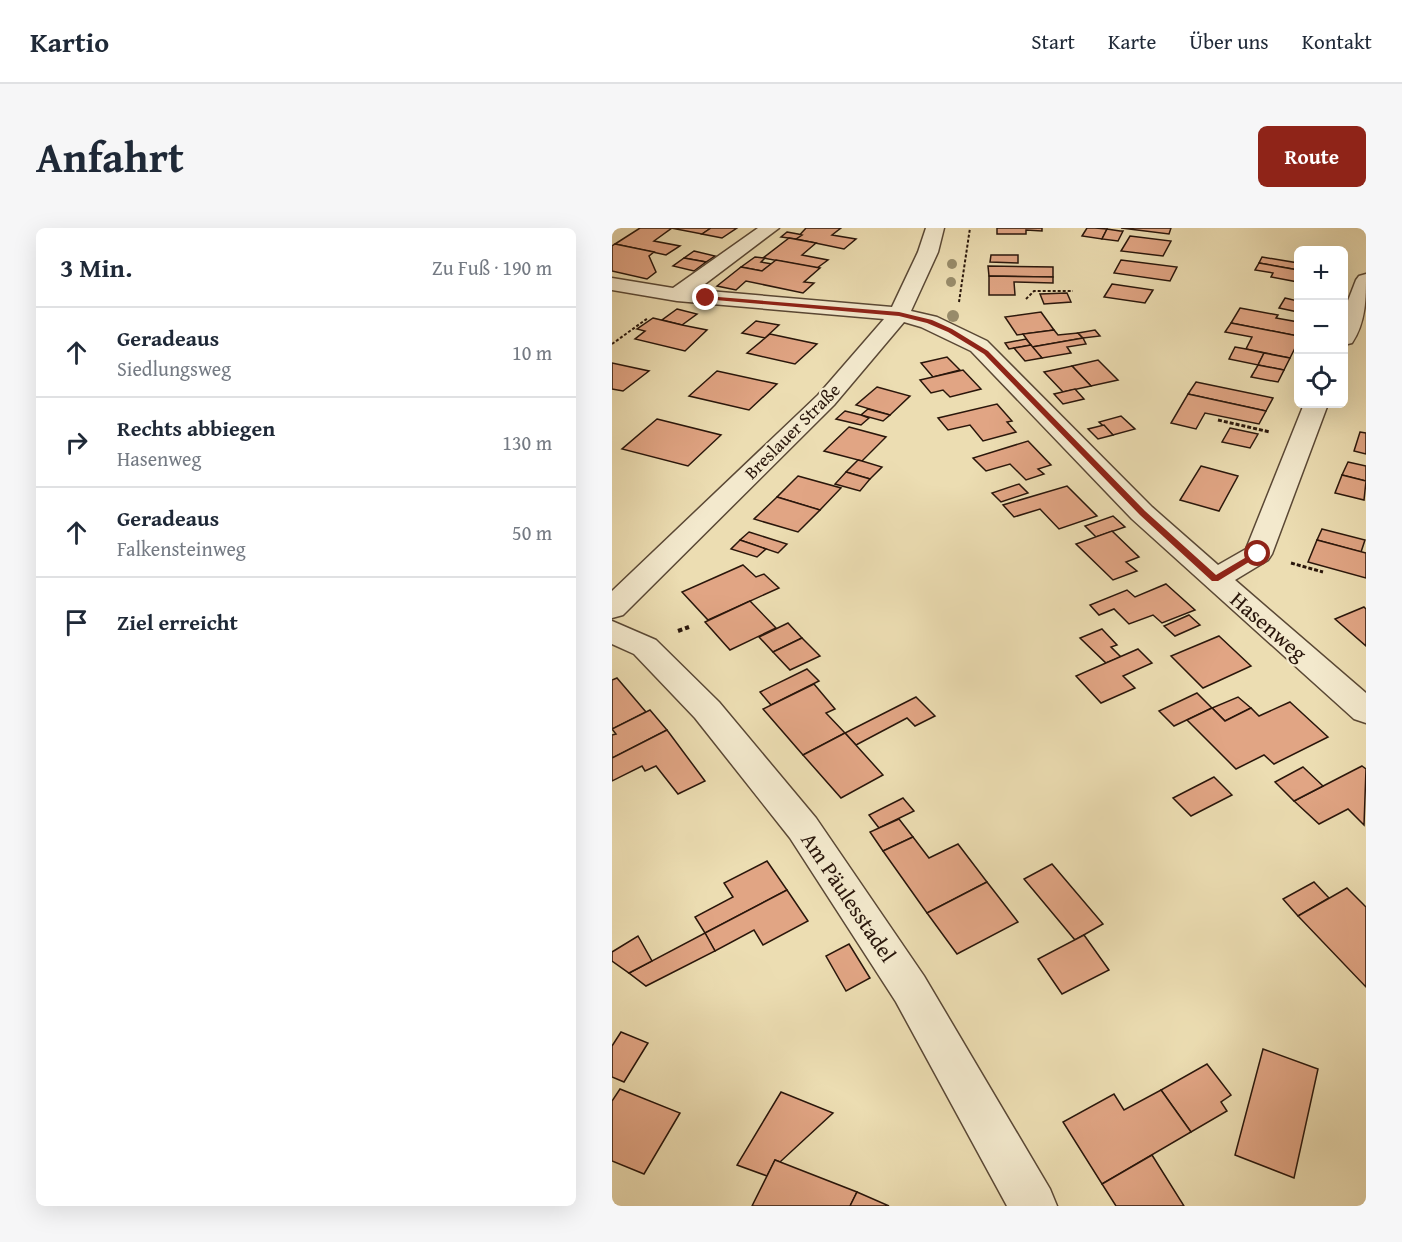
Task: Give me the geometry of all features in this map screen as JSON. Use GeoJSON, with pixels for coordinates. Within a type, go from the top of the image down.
{"type":"FeatureCollection","features":[{"type":"Feature","properties":{"kind":"street"},"geometry":{"type":"LineString","coordinates":[[677,295],[770,228]]}},
{"type":"Feature","properties":{"kind":"street","name":"Breslauer Straße"},"geometry":{"type":"LineString","coordinates":[[612,608],[826,400],[899,314],[929,249],[935,228]]}},
{"type":"Feature","properties":{"kind":"street"},"geometry":{"type":"LineString","coordinates":[[1348,327],[1366,280]]}},
{"type":"Feature","properties":{"kind":"street","name":"Hasenweg"},"geometry":{"type":"LineString","coordinates":[[612,284],[677,295],[899,314],[930,322],[979,346],[1134,504],[1215,579],[1366,711]]}},
{"type":"Feature","properties":{"kind":"street"},"geometry":{"type":"LineString","coordinates":[[1215,579],[1258,554],[1300,439],[1314,408]]}},
{"type":"Feature","properties":{"kind":"street","name":"Am Päulesstadel"},"geometry":{"type":"LineString","coordinates":[[612,631],[645,647],[707,710],[803,828],[910,989],[1033,1206]]}},
{"type":"Feature","properties":{"kind":"path"},"geometry":{"type":"LineString","coordinates":[[970,228],[957,300],[990,336],[979,346]]}},
{"type":"Feature","properties":{"kind":"path"},"geometry":{"type":"LineString","coordinates":[[1026,299],[1034,291],[1073,291]]}},
{"type":"Feature","properties":{"kind":"path"},"geometry":{"type":"LineString","coordinates":[[612,344],[677,295]]}},
{"type":"Feature","properties":{"kind":"path"},"geometry":{"type":"LineString","coordinates":[[1218,420],[1300,439]]}},
{"type":"Feature","properties":{"kind":"building"},"geometry":{"type":"Polygon","coordinates":[[[640,228],[672,228],[654,241],[680,246],[666,255],[615,244],[640,228]]]}},
{"type":"Feature","properties":{"kind":"building"},"geometry":{"type":"Polygon","coordinates":[[[671,228],[711,228],[702,234],[671,228]]]}},
{"type":"Feature","properties":{"kind":"building"},"geometry":{"type":"Polygon","coordinates":[[[711,228],[737,228],[722,238],[702,234],[711,228]]]}},
{"type":"Feature","properties":{"kind":"building"},"geometry":{"type":"Polygon","coordinates":[[[806,228],[841,228],[832,235],[856,239],[844,249],[796,239],[806,228]]]}},
{"type":"Feature","properties":{"kind":"building"},"geometry":{"type":"Polygon","coordinates":[[[997,228],[1042,228],[1042,231],[1026,230],[1026,234],[997,234],[997,228]]]}},
{"type":"Feature","properties":{"kind":"building"},"geometry":{"type":"Polygon","coordinates":[[[1087,228],[1107,229],[1102,239],[1082,236],[1087,228]]]}},
{"type":"Feature","properties":{"kind":"building"},"geometry":{"type":"Polygon","coordinates":[[[1121,228],[1171,228],[1169,234],[1121,228]]]}},
{"type":"Feature","properties":{"kind":"building"},"geometry":{"type":"Polygon","coordinates":[[[1107,229],[1123,231],[1118,241],[1102,239],[1107,229]]]}},
{"type":"Feature","properties":{"kind":"building"},"geometry":{"type":"Polygon","coordinates":[[[787,232],[802,235],[796,239],[781,237],[787,232]]]}},
{"type":"Feature","properties":{"kind":"building"},"geometry":{"type":"Polygon","coordinates":[[[1130,236],[1171,241],[1163,256],[1121,251],[1130,236]]]}},
{"type":"Feature","properties":{"kind":"building"},"geometry":{"type":"Polygon","coordinates":[[[789,238],[816,243],[802,255],[828,260],[817,268],[763,258],[789,238]]]}},
{"type":"Feature","properties":{"kind":"building"},"geometry":{"type":"Polygon","coordinates":[[[615,244],[654,252],[649,256],[656,272],[647,279],[612,271],[612,246],[615,244]]]}},
{"type":"Feature","properties":{"kind":"building"},"geometry":{"type":"Polygon","coordinates":[[[694,251],[715,256],[706,262],[684,258],[694,251]]]}},
{"type":"Feature","properties":{"kind":"building"},"geometry":{"type":"Polygon","coordinates":[[[991,255],[1018,255],[1018,263],[990,262],[991,255]]]}},
{"type":"Feature","properties":{"kind":"building"},"geometry":{"type":"Polygon","coordinates":[[[755,257],[765,258],[761,262],[772,264],[762,271],[741,267],[755,257]]]}},
{"type":"Feature","properties":{"kind":"building"},"geometry":{"type":"Polygon","coordinates":[[[1262,257],[1294,262],[1294,269],[1259,263],[1262,257]]]}},
{"type":"Feature","properties":{"kind":"building"},"geometry":{"type":"Polygon","coordinates":[[[684,258],[706,262],[694,271],[673,266],[684,258]]]}},
{"type":"Feature","properties":{"kind":"building"},"geometry":{"type":"Polygon","coordinates":[[[776,260],[820,268],[804,282],[814,283],[803,293],[746,281],[736,290],[717,286],[741,267],[762,271],[776,260]]]}},
{"type":"Feature","properties":{"kind":"building"},"geometry":{"type":"Polygon","coordinates":[[[1121,260],[1177,267],[1170,281],[1114,273],[1121,260]]]}},
{"type":"Feature","properties":{"kind":"building"},"geometry":{"type":"Polygon","coordinates":[[[1259,263],[1294,269],[1294,281],[1271,277],[1273,273],[1255,270],[1259,263]]]}},
{"type":"Feature","properties":{"kind":"building"},"geometry":{"type":"Polygon","coordinates":[[[988,266],[1053,267],[1053,277],[989,276],[988,266]]]}},
{"type":"Feature","properties":{"kind":"building"},"geometry":{"type":"Polygon","coordinates":[[[989,276],[1053,277],[1053,283],[1014,282],[1015,295],[989,295],[989,276]]]}},
{"type":"Feature","properties":{"kind":"building"},"geometry":{"type":"Polygon","coordinates":[[[1112,284],[1153,290],[1145,303],[1104,297],[1112,284]]]}},
{"type":"Feature","properties":{"kind":"building"},"geometry":{"type":"Polygon","coordinates":[[[1067,293],[1071,302],[1044,304],[1040,294],[1067,293]]]}},
{"type":"Feature","properties":{"kind":"building"},"geometry":{"type":"Polygon","coordinates":[[[1285,298],[1294,300],[1294,311],[1279,308],[1285,298]]]}},
{"type":"Feature","properties":{"kind":"building"},"geometry":{"type":"Polygon","coordinates":[[[1240,308],[1278,315],[1276,318],[1294,321],[1294,335],[1231,323],[1240,308]]]}},
{"type":"Feature","properties":{"kind":"building"},"geometry":{"type":"Polygon","coordinates":[[[677,309],[697,314],[682,325],[662,320],[677,309]]]}},
{"type":"Feature","properties":{"kind":"building"},"geometry":{"type":"Polygon","coordinates":[[[1041,312],[1054,330],[1017,335],[1005,317],[1041,312]]]}},
{"type":"Feature","properties":{"kind":"building"},"geometry":{"type":"Polygon","coordinates":[[[653,318],[707,330],[685,351],[635,339],[645,331],[637,329],[653,318]]]}},
{"type":"Feature","properties":{"kind":"building"},"geometry":{"type":"Polygon","coordinates":[[[756,321],[779,325],[765,338],[742,333],[756,321]]]}},
{"type":"Feature","properties":{"kind":"building"},"geometry":{"type":"Polygon","coordinates":[[[1231,323],[1294,335],[1294,350],[1290,358],[1246,349],[1252,337],[1225,332],[1231,323]]]}},
{"type":"Feature","properties":{"kind":"building"},"geometry":{"type":"Polygon","coordinates":[[[1054,330],[1058,335],[1078,333],[1083,338],[1032,347],[1023,334],[1054,330]]]}},
{"type":"Feature","properties":{"kind":"building"},"geometry":{"type":"Polygon","coordinates":[[[1095,330],[1100,336],[1083,338],[1078,333],[1095,330]]]}},
{"type":"Feature","properties":{"kind":"building"},"geometry":{"type":"Polygon","coordinates":[[[770,334],[817,344],[795,364],[747,353],[770,334]]]}},
{"type":"Feature","properties":{"kind":"building"},"geometry":{"type":"Polygon","coordinates":[[[1083,338],[1086,344],[1067,347],[1071,353],[1042,358],[1032,347],[1083,338]]]}},
{"type":"Feature","properties":{"kind":"building"},"geometry":{"type":"Polygon","coordinates":[[[1026,339],[1031,345],[1009,349],[1005,343],[1026,339]]]}},
{"type":"Feature","properties":{"kind":"building"},"geometry":{"type":"Polygon","coordinates":[[[1031,345],[1042,358],[1025,361],[1014,348],[1031,345]]]}},
{"type":"Feature","properties":{"kind":"building"},"geometry":{"type":"Polygon","coordinates":[[[1235,347],[1264,353],[1258,365],[1229,359],[1235,347]]]}},
{"type":"Feature","properties":{"kind":"building"},"geometry":{"type":"Polygon","coordinates":[[[1264,353],[1290,358],[1284,370],[1258,365],[1264,353]]]}},
{"type":"Feature","properties":{"kind":"building"},"geometry":{"type":"Polygon","coordinates":[[[947,357],[960,370],[933,377],[921,363],[947,357]]]}},
{"type":"Feature","properties":{"kind":"building"},"geometry":{"type":"Polygon","coordinates":[[[1098,360],[1118,380],[1091,386],[1072,366],[1098,360]]]}},
{"type":"Feature","properties":{"kind":"building"},"geometry":{"type":"Polygon","coordinates":[[[612,363],[649,371],[623,391],[612,389],[612,363]]]}},
{"type":"Feature","properties":{"kind":"building"},"geometry":{"type":"Polygon","coordinates":[[[1258,365],[1284,370],[1278,382],[1251,377],[1258,365]]]}},
{"type":"Feature","properties":{"kind":"building"},"geometry":{"type":"Polygon","coordinates":[[[1072,366],[1091,386],[1063,392],[1044,372],[1072,366]]]}},
{"type":"Feature","properties":{"kind":"building"},"geometry":{"type":"Polygon","coordinates":[[[963,370],[981,389],[950,397],[943,390],[931,393],[920,380],[963,370]]]}},
{"type":"Feature","properties":{"kind":"building"},"geometry":{"type":"Polygon","coordinates":[[[717,371],[777,384],[749,410],[689,396],[717,371]]]}},
{"type":"Feature","properties":{"kind":"building"},"geometry":{"type":"Polygon","coordinates":[[[1196,382],[1273,398],[1266,411],[1188,394],[1196,382]]]}},
{"type":"Feature","properties":{"kind":"building"},"geometry":{"type":"Polygon","coordinates":[[[877,387],[910,396],[890,415],[856,405],[877,387]]]}},
{"type":"Feature","properties":{"kind":"building"},"geometry":{"type":"Polygon","coordinates":[[[1075,389],[1084,399],[1063,404],[1054,394],[1075,389]]]}},
{"type":"Feature","properties":{"kind":"building"},"geometry":{"type":"Polygon","coordinates":[[[1188,394],[1266,411],[1259,424],[1205,413],[1196,429],[1171,423],[1188,394]]]}},
{"type":"Feature","properties":{"kind":"building"},"geometry":{"type":"Polygon","coordinates":[[[997,404],[1012,421],[1007,422],[1016,432],[983,441],[970,425],[948,430],[938,418],[997,404]]]}},
{"type":"Feature","properties":{"kind":"building"},"geometry":{"type":"Polygon","coordinates":[[[868,409],[890,415],[883,421],[861,415],[868,409]]]}},
{"type":"Feature","properties":{"kind":"building"},"geometry":{"type":"Polygon","coordinates":[[[845,411],[869,418],[861,425],[836,419],[845,411]]]}},
{"type":"Feature","properties":{"kind":"building"},"geometry":{"type":"Polygon","coordinates":[[[1121,416],[1135,429],[1113,435],[1099,422],[1121,416]]]}},
{"type":"Feature","properties":{"kind":"building"},"geometry":{"type":"Polygon","coordinates":[[[657,419],[721,435],[688,466],[622,449],[657,419]]]}},
{"type":"Feature","properties":{"kind":"building"},"geometry":{"type":"Polygon","coordinates":[[[1104,425],[1113,435],[1098,439],[1088,429],[1104,425]]]}},
{"type":"Feature","properties":{"kind":"building"},"geometry":{"type":"Polygon","coordinates":[[[849,427],[886,437],[862,461],[824,451],[849,427]]]}},
{"type":"Feature","properties":{"kind":"building"},"geometry":{"type":"Polygon","coordinates":[[[1230,428],[1258,434],[1250,448],[1222,442],[1230,428]]]}},
{"type":"Feature","properties":{"kind":"building"},"geometry":{"type":"Polygon","coordinates":[[[1360,432],[1366,433],[1366,454],[1354,451],[1360,432]]]}},
{"type":"Feature","properties":{"kind":"building"},"geometry":{"type":"Polygon","coordinates":[[[1028,441],[1051,465],[1038,469],[1044,474],[1026,480],[1010,464],[986,471],[973,458],[1028,441]]]}},
{"type":"Feature","properties":{"kind":"building"},"geometry":{"type":"Polygon","coordinates":[[[858,460],[882,467],[870,479],[846,472],[858,460]]]}},
{"type":"Feature","properties":{"kind":"building"},"geometry":{"type":"Polygon","coordinates":[[[1348,462],[1366,466],[1366,481],[1342,475],[1348,462]]]}},
{"type":"Feature","properties":{"kind":"building"},"geometry":{"type":"Polygon","coordinates":[[[1201,466],[1238,476],[1219,511],[1180,500],[1201,466]]]}},
{"type":"Feature","properties":{"kind":"building"},"geometry":{"type":"Polygon","coordinates":[[[846,472],[870,479],[860,491],[835,484],[846,472]]]}},
{"type":"Feature","properties":{"kind":"building"},"geometry":{"type":"Polygon","coordinates":[[[1342,475],[1366,481],[1364,500],[1335,493],[1342,475]]]}},
{"type":"Feature","properties":{"kind":"building"},"geometry":{"type":"Polygon","coordinates":[[[798,476],[841,488],[820,510],[777,497],[798,476]]]}},
{"type":"Feature","properties":{"kind":"building"},"geometry":{"type":"Polygon","coordinates":[[[1019,484],[1028,493],[1001,502],[992,493],[1019,484]]]}},
{"type":"Feature","properties":{"kind":"building"},"geometry":{"type":"Polygon","coordinates":[[[1067,486],[1097,516],[1059,529],[1040,509],[1014,517],[1003,505],[1067,486]]]}},
{"type":"Feature","properties":{"kind":"building"},"geometry":{"type":"Polygon","coordinates":[[[777,497],[820,510],[798,532],[754,519],[777,497]]]}},
{"type":"Feature","properties":{"kind":"building"},"geometry":{"type":"Polygon","coordinates":[[[1113,516],[1125,527],[1096,537],[1085,526],[1113,516]]]}},
{"type":"Feature","properties":{"kind":"building"},"geometry":{"type":"Polygon","coordinates":[[[1322,529],[1365,540],[1361,552],[1317,540],[1322,529]]]}},
{"type":"Feature","properties":{"kind":"building"},"geometry":{"type":"Polygon","coordinates":[[[1112,531],[1139,557],[1126,562],[1137,571],[1113,580],[1076,544],[1112,531]]]}},
{"type":"Feature","properties":{"kind":"building"},"geometry":{"type":"Polygon","coordinates":[[[749,532],[787,544],[778,553],[740,540],[749,532]]]}},
{"type":"Feature","properties":{"kind":"building"},"geometry":{"type":"Polygon","coordinates":[[[740,540],[766,549],[757,557],[731,549],[740,540]]]}},
{"type":"Feature","properties":{"kind":"building"},"geometry":{"type":"Polygon","coordinates":[[[1317,540],[1366,553],[1366,578],[1308,562],[1317,540]]]}},
{"type":"Feature","properties":{"kind":"building"},"geometry":{"type":"Polygon","coordinates":[[[743,565],[756,577],[764,574],[779,588],[708,620],[682,592],[743,565]]]}},
{"type":"Feature","properties":{"kind":"building"},"geometry":{"type":"Polygon","coordinates":[[[1166,584],[1195,610],[1162,623],[1153,615],[1129,624],[1114,609],[1099,615],[1090,605],[1127,590],[1135,597],[1166,584]]]}},
{"type":"Feature","properties":{"kind":"building"},"geometry":{"type":"Polygon","coordinates":[[[750,601],[776,628],[730,650],[705,622],[750,601]]]}},
{"type":"Feature","properties":{"kind":"building"},"geometry":{"type":"Polygon","coordinates":[[[1364,607],[1366,609],[1366,646],[1335,619],[1364,607]]]}},
{"type":"Feature","properties":{"kind":"building"},"geometry":{"type":"Polygon","coordinates":[[[1189,615],[1200,625],[1175,636],[1164,626],[1189,615]]]}},
{"type":"Feature","properties":{"kind":"building"},"geometry":{"type":"Polygon","coordinates":[[[788,623],[802,638],[773,652],[759,637],[788,623]]]}},
{"type":"Feature","properties":{"kind":"building"},"geometry":{"type":"Polygon","coordinates":[[[1102,629],[1117,645],[1111,647],[1121,657],[1106,663],[1080,638],[1102,629]]]}},
{"type":"Feature","properties":{"kind":"building"},"geometry":{"type":"Polygon","coordinates":[[[1219,636],[1251,666],[1203,688],[1171,656],[1219,636]]]}},
{"type":"Feature","properties":{"kind":"building"},"geometry":{"type":"Polygon","coordinates":[[[802,638],[820,656],[790,670],[773,652],[802,638]]]}},
{"type":"Feature","properties":{"kind":"building"},"geometry":{"type":"Polygon","coordinates":[[[1138,649],[1152,663],[1123,676],[1135,688],[1101,703],[1076,676],[1138,649]]]}},
{"type":"Feature","properties":{"kind":"building"},"geometry":{"type":"Polygon","coordinates":[[[807,669],[819,681],[771,705],[760,692],[807,669]]]}},
{"type":"Feature","properties":{"kind":"building"},"geometry":{"type":"Polygon","coordinates":[[[617,678],[646,712],[612,729],[612,680],[617,678]]]}},
{"type":"Feature","properties":{"kind":"building"},"geometry":{"type":"Polygon","coordinates":[[[814,684],[835,709],[826,713],[845,733],[803,755],[763,709],[814,684]]]}},
{"type":"Feature","properties":{"kind":"building"},"geometry":{"type":"Polygon","coordinates":[[[1197,693],[1212,708],[1174,726],[1159,711],[1197,693]]]}},
{"type":"Feature","properties":{"kind":"building"},"geometry":{"type":"Polygon","coordinates":[[[916,697],[935,716],[915,726],[907,718],[856,745],[845,733],[916,697]]]}},
{"type":"Feature","properties":{"kind":"building"},"geometry":{"type":"Polygon","coordinates":[[[1238,697],[1251,708],[1225,721],[1212,708],[1238,697]]]}},
{"type":"Feature","properties":{"kind":"building"},"geometry":{"type":"Polygon","coordinates":[[[1290,702],[1328,737],[1274,764],[1264,755],[1236,769],[1187,720],[1212,708],[1225,721],[1251,708],[1259,716],[1290,702]]]}},
{"type":"Feature","properties":{"kind":"building"},"geometry":{"type":"Polygon","coordinates":[[[650,710],[667,730],[612,758],[612,735],[616,734],[612,729],[650,710]]]}},
{"type":"Feature","properties":{"kind":"building"},"geometry":{"type":"Polygon","coordinates":[[[667,730],[705,781],[678,794],[656,766],[645,771],[642,766],[612,781],[612,758],[667,730]]]}},
{"type":"Feature","properties":{"kind":"building"},"geometry":{"type":"Polygon","coordinates":[[[845,733],[883,775],[841,798],[803,755],[845,733]]]}},
{"type":"Feature","properties":{"kind":"building"},"geometry":{"type":"Polygon","coordinates":[[[1362,766],[1366,769],[1364,825],[1348,809],[1319,824],[1294,801],[1362,766]]]}},
{"type":"Feature","properties":{"kind":"building"},"geometry":{"type":"Polygon","coordinates":[[[1303,767],[1323,786],[1294,801],[1275,782],[1303,767]]]}},
{"type":"Feature","properties":{"kind":"building"},"geometry":{"type":"Polygon","coordinates":[[[1214,777],[1232,795],[1191,816],[1173,798],[1214,777]]]}},
{"type":"Feature","properties":{"kind":"building"},"geometry":{"type":"Polygon","coordinates":[[[903,798],[914,811],[879,828],[869,815],[903,798]]]}},
{"type":"Feature","properties":{"kind":"building"},"geometry":{"type":"Polygon","coordinates":[[[899,819],[913,837],[883,851],[870,832],[899,819]]]}},
{"type":"Feature","properties":{"kind":"building"},"geometry":{"type":"Polygon","coordinates":[[[913,837],[929,858],[958,844],[987,882],[927,913],[883,851],[913,837]]]}},
{"type":"Feature","properties":{"kind":"building"},"geometry":{"type":"Polygon","coordinates":[[[767,861],[787,890],[705,933],[695,917],[733,897],[724,883],[767,861]]]}},
{"type":"Feature","properties":{"kind":"building"},"geometry":{"type":"Polygon","coordinates":[[[1052,864],[1103,924],[1075,940],[1024,879],[1052,864]]]}},
{"type":"Feature","properties":{"kind":"building"},"geometry":{"type":"Polygon","coordinates":[[[987,882],[1018,922],[957,954],[927,913],[987,882]]]}},
{"type":"Feature","properties":{"kind":"building"},"geometry":{"type":"Polygon","coordinates":[[[1314,882],[1329,898],[1298,916],[1283,899],[1314,882]]]}},
{"type":"Feature","properties":{"kind":"building"},"geometry":{"type":"Polygon","coordinates":[[[1347,888],[1366,907],[1366,987],[1298,916],[1347,888]]]}},
{"type":"Feature","properties":{"kind":"building"},"geometry":{"type":"Polygon","coordinates":[[[787,890],[808,921],[763,945],[754,930],[715,951],[705,933],[787,890]]]}},
{"type":"Feature","properties":{"kind":"building"},"geometry":{"type":"Polygon","coordinates":[[[705,933],[715,951],[646,986],[629,973],[705,933]]]}},
{"type":"Feature","properties":{"kind":"building"},"geometry":{"type":"Polygon","coordinates":[[[1084,935],[1109,970],[1062,994],[1038,959],[1084,935]]]}},
{"type":"Feature","properties":{"kind":"building"},"geometry":{"type":"Polygon","coordinates":[[[638,936],[652,961],[629,973],[612,961],[612,952],[638,936]]]}},
{"type":"Feature","properties":{"kind":"building"},"geometry":{"type":"Polygon","coordinates":[[[849,944],[870,978],[846,991],[826,956],[849,944]]]}},
{"type":"Feature","properties":{"kind":"building"},"geometry":{"type":"Polygon","coordinates":[[[621,1032],[648,1043],[624,1082],[612,1077],[612,1046],[621,1032]]]}},
{"type":"Feature","properties":{"kind":"building"},"geometry":{"type":"Polygon","coordinates":[[[1263,1049],[1318,1069],[1294,1178],[1235,1155],[1263,1049]]]}},
{"type":"Feature","properties":{"kind":"building"},"geometry":{"type":"Polygon","coordinates":[[[1207,1064],[1231,1095],[1221,1102],[1227,1111],[1191,1132],[1161,1090],[1207,1064]]]}},
{"type":"Feature","properties":{"kind":"building"},"geometry":{"type":"Polygon","coordinates":[[[620,1089],[680,1113],[644,1174],[612,1161],[612,1101],[620,1089]]]}},
{"type":"Feature","properties":{"kind":"building"},"geometry":{"type":"Polygon","coordinates":[[[1161,1090],[1191,1132],[1102,1184],[1063,1122],[1114,1094],[1124,1110],[1161,1090]]]}},
{"type":"Feature","properties":{"kind":"building"},"geometry":{"type":"Polygon","coordinates":[[[781,1092],[833,1113],[780,1162],[775,1160],[767,1176],[737,1165],[781,1092]]]}},
{"type":"Feature","properties":{"kind":"building"},"geometry":{"type":"Polygon","coordinates":[[[1152,1155],[1184,1206],[1116,1206],[1102,1184],[1152,1155]]]}},
{"type":"Feature","properties":{"kind":"building"},"geometry":{"type":"Polygon","coordinates":[[[775,1160],[857,1192],[850,1206],[752,1206],[775,1160]]]}},
{"type":"Feature","properties":{"kind":"building"},"geometry":{"type":"Polygon","coordinates":[[[857,1192],[889,1206],[850,1206],[857,1192]]]}},
{"type":"Feature","properties":{"kind":"route"},"geometry":{"type":"LineString","coordinates":[[706,298],[899,314],[930,322],[950,331],[986,352],[1142,513],[1215,579],[1258,554]]}}]}
